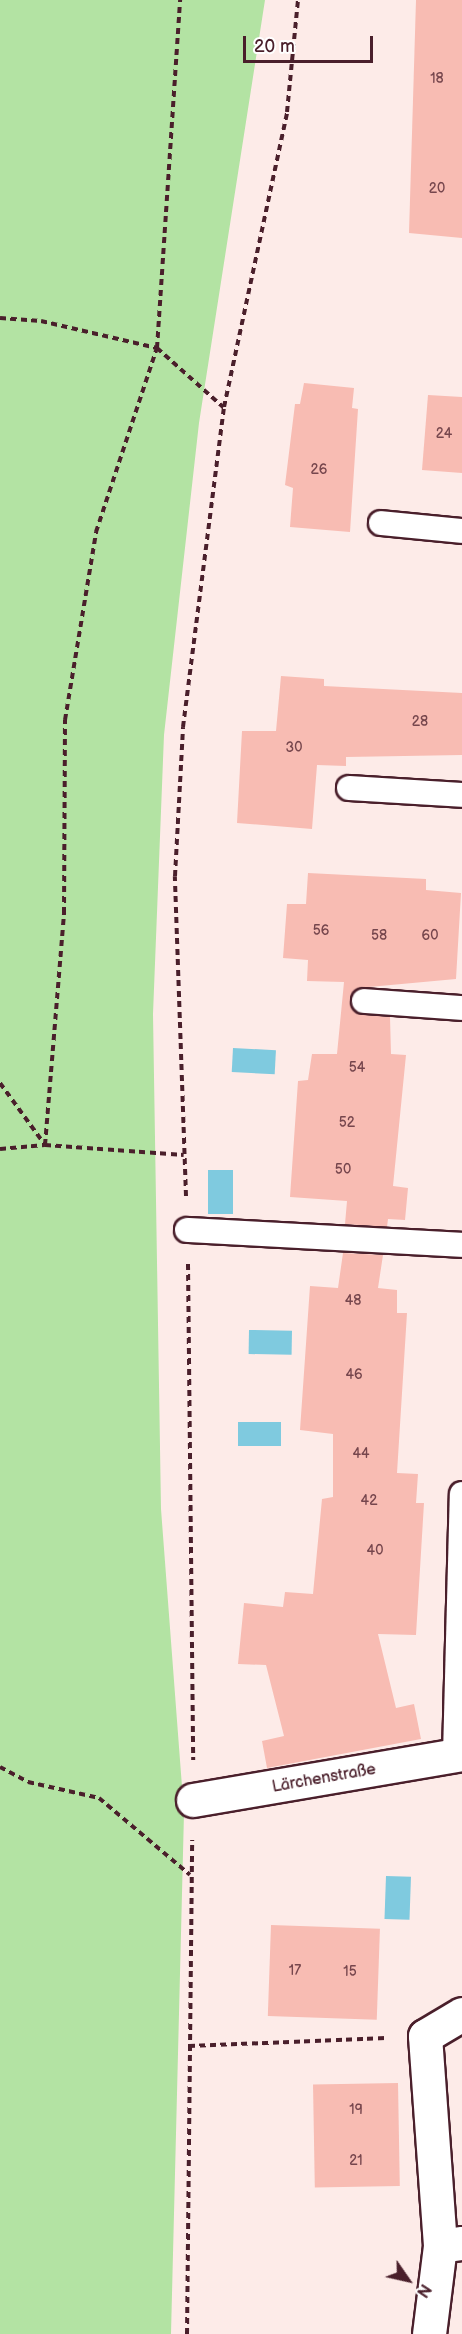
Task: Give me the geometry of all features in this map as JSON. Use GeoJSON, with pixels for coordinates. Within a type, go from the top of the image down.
{"type":"FeatureCollection","features":[{"type":"Feature","properties":{"kind":"street","name":"Lärchenstraße"},"geometry":{"type":"LineString","coordinates":[[193,1800],[459,1755]]}},
{"type":"Feature","properties":{"kind":"street"},"geometry":{"type":"LineString","coordinates":[[429,2334],[451,2244],[425,2036],[462,2014]]}},
{"type":"Feature","properties":{"kind":"lane"},"geometry":{"type":"LineString","coordinates":[[381,523],[462,531]]}},
{"type":"Feature","properties":{"kind":"lane"},"geometry":{"type":"LineString","coordinates":[[349,788],[462,795]]}},
{"type":"Feature","properties":{"kind":"lane"},"geometry":{"type":"LineString","coordinates":[[364,1001],[462,1008]]}},
{"type":"Feature","properties":{"kind":"lane"},"geometry":{"type":"LineString","coordinates":[[187,1230],[462,1245]]}},
{"type":"Feature","properties":{"kind":"lane","name":"Lärchenstraße"},"geometry":{"type":"LineString","coordinates":[[459,1755],[453,1671],[462,1494]]}},
{"type":"Feature","properties":{"kind":"path"},"geometry":{"type":"LineString","coordinates":[[45,1145],[64,914],[65,720],[96,532],[157,348],[180,0]]}},
{"type":"Feature","properties":{"kind":"path"},"geometry":{"type":"LineString","coordinates":[[187,2334],[193,1800],[187,1230],[175,876],[180,784],[224,407],[287,112],[298,0]]}},
{"type":"Feature","properties":{"kind":"path"},"geometry":{"type":"LineString","coordinates":[[0,318],[41,321],[157,348],[224,407]]}},
{"type":"Feature","properties":{"kind":"path"},"geometry":{"type":"LineString","coordinates":[[0,1083],[45,1145]]}},
{"type":"Feature","properties":{"kind":"path"},"geometry":{"type":"LineString","coordinates":[[0,1149],[45,1145],[184,1155]]}},
{"type":"Feature","properties":{"kind":"path"},"geometry":{"type":"LineString","coordinates":[[0,1767],[28,1782],[99,1798],[191,1875]]}},
{"type":"Feature","properties":{"kind":"path"},"geometry":{"type":"LineString","coordinates":[[189,2046],[425,2036]]}},
{"type":"Feature","properties":{"kind":"green space"},"geometry":{"type":"Polygon","coordinates":[[[0,0],[265,0],[199,423],[164,735],[153,1014],[161,1509],[184,1813],[171,2334],[0,2334],[0,0]]]}},
{"type":"Feature","properties":{"kind":"water"},"geometry":{"type":"Polygon","coordinates":[[[233,1048],[276,1050],[275,1074],[232,1072],[233,1048]]]}},
{"type":"Feature","properties":{"kind":"water"},"geometry":{"type":"Polygon","coordinates":[[[208,1170],[233,1170],[233,1214],[208,1214],[208,1170]]]}},
{"type":"Feature","properties":{"kind":"water"},"geometry":{"type":"Polygon","coordinates":[[[249,1330],[292,1331],[292,1355],[249,1354],[249,1330]]]}},
{"type":"Feature","properties":{"kind":"water"},"geometry":{"type":"Polygon","coordinates":[[[238,1422],[281,1422],[281,1446],[238,1446],[238,1422]]]}},
{"type":"Feature","properties":{"kind":"water"},"geometry":{"type":"Polygon","coordinates":[[[386,1876],[411,1877],[409,1920],[384,1919],[386,1876]]]}},
{"type":"Feature","properties":{"kind":"building"},"geometry":{"type":"Polygon","coordinates":[[[416,0],[462,0],[462,238],[409,233],[416,0]]]}},
{"type":"Feature","properties":{"kind":"building"},"geometry":{"type":"Polygon","coordinates":[[[304,383],[354,388],[352,408],[358,409],[350,532],[290,527],[293,488],[285,485],[295,404],[300,404],[304,383]]]}},
{"type":"Feature","properties":{"kind":"building"},"geometry":{"type":"Polygon","coordinates":[[[428,395],[462,397],[462,473],[422,470],[428,395]]]}},
{"type":"Feature","properties":{"kind":"building"},"geometry":{"type":"Polygon","coordinates":[[[281,676],[324,679],[324,686],[462,693],[462,755],[346,757],[346,766],[317,765],[312,829],[237,823],[242,731],[276,731],[281,676]]]}},
{"type":"Feature","properties":{"kind":"building"},"geometry":{"type":"Polygon","coordinates":[[[308,873],[426,879],[426,890],[461,893],[456,979],[358,988],[350,999],[357,1013],[390,1017],[391,1054],[406,1055],[393,1186],[408,1188],[405,1220],[388,1219],[387,1227],[345,1224],[347,1201],[290,1197],[298,1081],[308,1080],[312,1054],[337,1054],[344,982],[307,981],[308,960],[283,958],[287,904],[306,904],[308,873]]]}},
{"type":"Feature","properties":{"kind":"building"},"geometry":{"type":"Polygon","coordinates":[[[343,1253],[383,1255],[378,1288],[397,1290],[397,1313],[407,1313],[397,1473],[418,1474],[416,1503],[424,1503],[416,1635],[378,1634],[396,1708],[414,1704],[421,1739],[267,1768],[262,1741],[284,1736],[266,1665],[238,1664],[244,1603],[283,1607],[285,1592],[313,1594],[322,1499],[333,1497],[333,1434],[300,1430],[310,1286],[338,1288],[343,1253]]]}},
{"type":"Feature","properties":{"kind":"building"},"geometry":{"type":"Polygon","coordinates":[[[271,1925],[380,1929],[377,2020],[268,2016],[271,1925]]]}},
{"type":"Feature","properties":{"kind":"building"},"geometry":{"type":"Polygon","coordinates":[[[398,2083],[400,2186],[315,2187],[313,2084],[398,2083]]]}}]}
